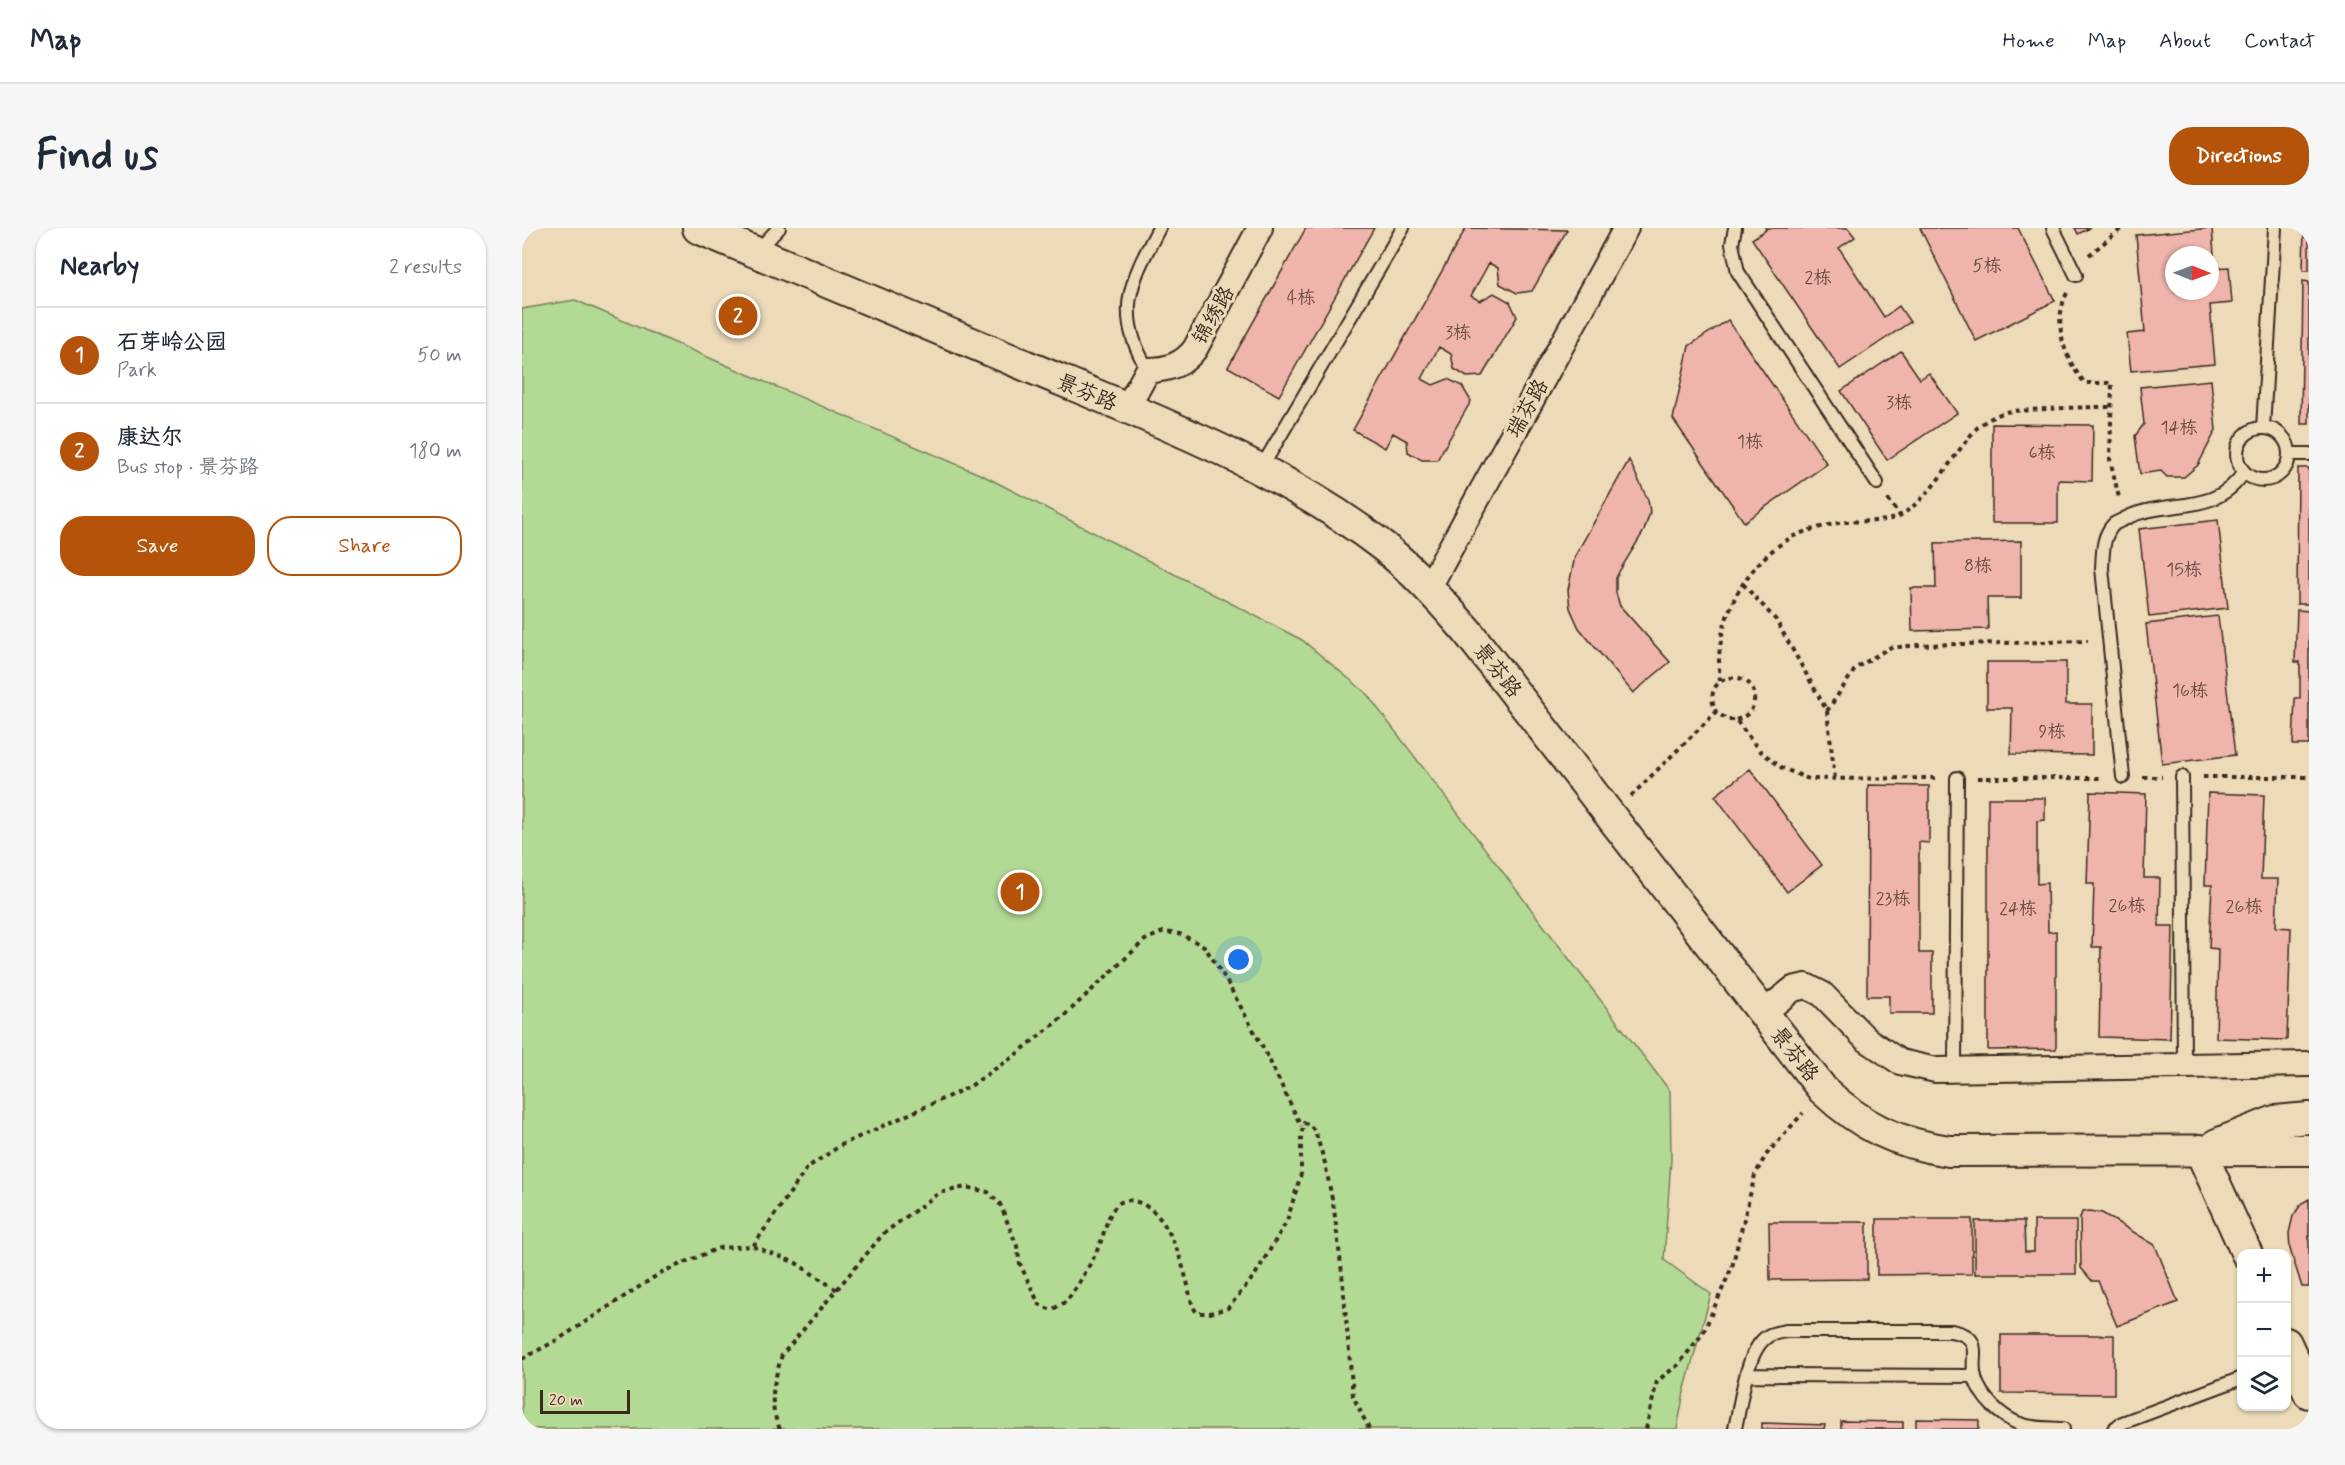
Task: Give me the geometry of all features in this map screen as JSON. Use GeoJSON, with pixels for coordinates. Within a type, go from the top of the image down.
{"type":"FeatureCollection","features":[{"type":"Feature","properties":{"kind":"street","name":"景芬路"},"geometry":{"type":"LineString","coordinates":[[698,228],[1165,424],[1260,471],[1337,514],[1384,547],[1429,588],[1486,654],[1823,1090],[1845,1112],[1869,1126],[1898,1140],[1921,1147],[1948,1151],[2309,1150]]}},
{"type":"Feature","properties":{"kind":"street","name":"锦绣路"},"geometry":{"type":"LineString","coordinates":[[1148,370],[1171,368],[1191,355],[1260,228]]}},
{"type":"Feature","properties":{"kind":"street","name":"瑞芬路"},"geometry":{"type":"LineString","coordinates":[[1429,588],[1621,230]]}},
{"type":"Feature","properties":{"kind":"street"},"geometry":{"type":"LineString","coordinates":[[1127,408],[1148,370]]}},
{"type":"Feature","properties":{"kind":"street"},"geometry":{"type":"LineString","coordinates":[[1763,1013],[1793,989],[1806,986],[1822,994],[1866,1039],[1900,1062],[1936,1070],[2309,1064]]}},
{"type":"Feature","properties":{"kind":"street","name":"景芬路"},"geometry":{"type":"LineString","coordinates":[[2200,1150],[2275,1121],[2309,1118]]}},
{"type":"Feature","properties":{"kind":"street"},"geometry":{"type":"LineString","coordinates":[[2200,1150],[2245,1249]]}},
{"type":"Feature","properties":{"kind":"street"},"geometry":{"type":"LineString","coordinates":[[2291,1357],[2309,1393]]}},
{"type":"Feature","properties":{"kind":"lane"},"geometry":{"type":"LineString","coordinates":[[756,252],[779,228]]}},
{"type":"Feature","properties":{"kind":"lane"},"geometry":{"type":"LineString","coordinates":[[1148,370],[1140,357],[1133,337],[1128,299],[1137,269],[1160,228]]}},
{"type":"Feature","properties":{"kind":"lane"},"geometry":{"type":"LineString","coordinates":[[1260,471],[1403,228]]}},
{"type":"Feature","properties":{"kind":"lane"},"geometry":{"type":"LineString","coordinates":[[1735,228],[1732,244],[1738,272],[1877,483]]}},
{"type":"Feature","properties":{"kind":"lane"},"geometry":{"type":"LineString","coordinates":[[2052,228],[2076,275]]}},
{"type":"Feature","properties":{"kind":"lane"},"geometry":{"type":"LineString","coordinates":[[2263,428],[2275,228]]}},
{"type":"Feature","properties":{"kind":"lane"},"geometry":{"type":"LineString","coordinates":[[2263,428],[2271,429],[2284,439],[2289,454],[2288,463],[2277,477],[2259,480],[2244,472],[2237,455],[2242,440],[2247,434],[2263,428]]}},
{"type":"Feature","properties":{"kind":"lane"},"geometry":{"type":"LineString","coordinates":[[2289,454],[2309,454]]}},
{"type":"Feature","properties":{"kind":"lane"},"geometry":{"type":"LineString","coordinates":[[2123,777],[2108,641],[2102,568],[2103,542],[2114,524],[2136,513],[2218,498],[2236,484],[2244,472]]}},
{"type":"Feature","properties":{"kind":"lane"},"geometry":{"type":"LineString","coordinates":[[2182,777],[2184,1065]]}},
{"type":"Feature","properties":{"kind":"lane"},"geometry":{"type":"LineString","coordinates":[[1955,1069],[1957,778]]}},
{"type":"Feature","properties":{"kind":"lane"},"geometry":{"type":"LineString","coordinates":[[1735,1428],[1747,1375],[1759,1344],[1769,1335],[1786,1331],[1951,1331],[1960,1332],[1970,1339],[1976,1350],[1974,1376],[1983,1395],[2008,1418],[2023,1426],[2062,1429]]}},
{"type":"Feature","properties":{"kind":"lane"},"geometry":{"type":"LineString","coordinates":[[1747,1375],[1974,1376]]}},
{"type":"Feature","properties":{"kind":"lane"},"geometry":{"type":"LineString","coordinates":[[2114,1429],[2122,1423],[2237,1380]]}},
{"type":"Feature","properties":{"kind":"path"},"geometry":{"type":"LineString","coordinates":[[2122,228],[2091,251],[2064,300],[2060,326],[2064,347],[2073,369],[2085,383],[2112,383],[2110,459],[2124,519]]}},
{"type":"Feature","properties":{"kind":"path"},"geometry":{"type":"LineString","coordinates":[[1720,681],[1718,660],[1726,616],[1743,584],[1761,560],[1795,536],[1840,523],[1876,521],[1900,516],[1926,494],[1946,471],[1977,427],[2004,412],[2112,407]]}},
{"type":"Feature","properties":{"kind":"path"},"geometry":{"type":"LineString","coordinates":[[1743,584],[1776,620],[1827,711],[1835,779]]}},
{"type":"Feature","properties":{"kind":"path"},"geometry":{"type":"LineString","coordinates":[[1827,711],[1856,668],[1889,648],[1918,645],[2108,641]]}},
{"type":"Feature","properties":{"kind":"path"},"geometry":{"type":"LineString","coordinates":[[1727,678],[1740,678],[1747,681],[1754,693],[1753,708],[1743,718],[1736,720],[1728,720],[1716,712],[1712,699],[1720,681],[1727,678]]}},
{"type":"Feature","properties":{"kind":"path"},"geometry":{"type":"LineString","coordinates":[[1611,816],[1716,712]]}},
{"type":"Feature","properties":{"kind":"path"},"geometry":{"type":"LineString","coordinates":[[1736,720],[1759,750],[1782,768],[1809,779],[2309,777]]}},
{"type":"Feature","properties":{"kind":"path"},"geometry":{"type":"LineString","coordinates":[[753,1246],[808,1167],[843,1143],[969,1087],[1014,1056],[1064,1016],[1145,940],[1163,932],[1180,934],[1204,946],[1222,973],[1265,1051],[1302,1127],[1301,1174],[1287,1221],[1255,1275],[1228,1308],[1210,1313],[1197,1313],[1192,1306],[1186,1278],[1175,1249],[1160,1216],[1147,1205],[1133,1200],[1123,1201],[1116,1206],[1107,1223],[1101,1243],[1066,1301],[1050,1310],[1039,1304],[1020,1264],[1017,1246],[1000,1204],[988,1192],[966,1187],[939,1193],[884,1233],[782,1355],[775,1378],[772,1405],[780,1429]]}},
{"type":"Feature","properties":{"kind":"path"},"geometry":{"type":"LineString","coordinates":[[1646,1429],[1657,1381],[1678,1365],[1703,1333],[1732,1267],[1755,1175],[1766,1155],[1823,1090]]}},
{"type":"Feature","properties":{"kind":"path"},"geometry":{"type":"LineString","coordinates":[[1302,1127],[1304,1123],[1309,1124],[1316,1131],[1325,1163],[1334,1209],[1342,1273],[1353,1396],[1369,1429]]}},
{"type":"Feature","properties":{"kind":"path"},"geometry":{"type":"LineString","coordinates":[[522,1359],[559,1339],[662,1272],[719,1248],[753,1246],[796,1263],[837,1290]]}},
{"type":"Feature","properties":{"kind":"green space"},"geometry":{"type":"Polygon","coordinates":[[[575,300],[984,476],[1302,640],[1366,693],[1670,1091],[1671,1159],[1664,1260],[1711,1294],[1684,1392],[1677,1429],[522,1429],[522,309],[575,300]]]}},
{"type":"Feature","properties":{"kind":"building"},"geometry":{"type":"Polygon","coordinates":[[[1306,228],[1374,228],[1279,396],[1228,367],[1306,228]]]}},
{"type":"Feature","properties":{"kind":"building"},"geometry":{"type":"Polygon","coordinates":[[[1466,228],[1567,230],[1532,291],[1517,293],[1500,284],[1498,268],[1489,263],[1471,296],[1480,301],[1494,293],[1510,302],[1517,317],[1482,376],[1467,377],[1454,369],[1451,354],[1439,347],[1422,379],[1433,385],[1448,379],[1462,386],[1471,401],[1437,460],[1422,460],[1408,452],[1407,441],[1393,433],[1385,448],[1353,430],[1466,228]]]}},
{"type":"Feature","properties":{"kind":"building"},"geometry":{"type":"Polygon","coordinates":[[[1765,228],[1848,228],[1855,237],[1839,248],[1884,317],[1899,306],[1910,322],[1840,369],[1752,239],[1766,230],[1765,228]]]}},
{"type":"Feature","properties":{"kind":"building"},"geometry":{"type":"Polygon","coordinates":[[[1920,228],[2018,228],[2055,301],[1976,341],[1920,228]]]}},
{"type":"Feature","properties":{"kind":"building"},"geometry":{"type":"Polygon","coordinates":[[[2075,228],[2090,228],[2078,234],[2075,228]]]}},
{"type":"Feature","properties":{"kind":"building"},"geometry":{"type":"Polygon","coordinates":[[[2212,228],[2213,246],[2165,246],[2165,300],[2219,300],[2219,268],[2229,267],[2232,303],[2210,305],[2215,364],[2131,371],[2127,334],[2145,332],[2136,235],[2212,228]]]}},
{"type":"Feature","properties":{"kind":"building"},"geometry":{"type":"Polygon","coordinates":[[[2304,228],[2309,228],[2309,270],[2303,270],[2304,228]]]}},
{"type":"Feature","properties":{"kind":"building"},"geometry":{"type":"Polygon","coordinates":[[[2303,281],[2309,282],[2309,424],[2301,424],[2303,281]]]}},
{"type":"Feature","properties":{"kind":"building"},"geometry":{"type":"Polygon","coordinates":[[[1728,320],[1827,464],[1744,522],[1673,419],[1689,346],[1728,320]]]}},
{"type":"Feature","properties":{"kind":"building"},"geometry":{"type":"Polygon","coordinates":[[[1901,351],[1920,379],[1929,373],[1957,413],[1887,460],[1841,391],[1901,351]]]}},
{"type":"Feature","properties":{"kind":"building"},"geometry":{"type":"Polygon","coordinates":[[[2211,380],[2216,430],[2198,465],[2184,477],[2167,477],[2161,471],[2140,474],[2135,436],[2144,424],[2140,387],[2211,380]]]}},
{"type":"Feature","properties":{"kind":"building"},"geometry":{"type":"Polygon","coordinates":[[[1992,424],[2093,425],[2092,481],[2058,480],[2058,523],[1992,523],[1992,424]]]}},
{"type":"Feature","properties":{"kind":"building"},"geometry":{"type":"Polygon","coordinates":[[[1629,460],[1648,500],[1650,512],[1644,531],[1616,578],[1616,593],[1620,606],[1670,662],[1633,693],[1579,628],[1570,608],[1568,590],[1575,556],[1629,460]]]}},
{"type":"Feature","properties":{"kind":"building"},"geometry":{"type":"Polygon","coordinates":[[[2298,468],[2309,468],[2309,604],[2297,604],[2298,468]]]}},
{"type":"Feature","properties":{"kind":"building"},"geometry":{"type":"Polygon","coordinates":[[[2218,520],[2228,608],[2149,617],[2139,529],[2218,520]]]}},
{"type":"Feature","properties":{"kind":"building"},"geometry":{"type":"Polygon","coordinates":[[[2021,541],[2021,598],[1987,598],[1988,629],[1912,631],[1911,588],[1936,588],[1935,543],[2021,541]]]}},
{"type":"Feature","properties":{"kind":"building"},"geometry":{"type":"Polygon","coordinates":[[[2297,610],[2309,611],[2309,745],[2293,745],[2295,698],[2300,698],[2300,662],[2295,662],[2297,610]]]}},
{"type":"Feature","properties":{"kind":"building"},"geometry":{"type":"Polygon","coordinates":[[[2218,616],[2235,755],[2162,764],[2146,624],[2218,616]]]}},
{"type":"Feature","properties":{"kind":"building"},"geometry":{"type":"Polygon","coordinates":[[[1987,662],[2066,662],[2066,704],[2092,704],[2092,755],[2011,754],[2012,708],[1987,708],[1987,662]]]}},
{"type":"Feature","properties":{"kind":"building"},"geometry":{"type":"Polygon","coordinates":[[[1750,769],[1822,865],[1787,892],[1715,796],[1750,769]]]}},
{"type":"Feature","properties":{"kind":"building"},"geometry":{"type":"Polygon","coordinates":[[[1868,785],[1929,786],[1929,843],[1919,842],[1919,953],[1932,953],[1932,1013],[1889,1013],[1889,996],[1867,996],[1868,785]]]}},
{"type":"Feature","properties":{"kind":"building"},"geometry":{"type":"Polygon","coordinates":[[[2090,792],[2146,794],[2144,878],[2160,878],[2159,926],[2173,926],[2170,1039],[2099,1037],[2101,947],[2092,947],[2094,884],[2087,884],[2090,792]]]}},
{"type":"Feature","properties":{"kind":"building"},"geometry":{"type":"Polygon","coordinates":[[[2208,793],[2264,795],[2261,879],[2278,879],[2276,927],[2291,928],[2287,1040],[2216,1038],[2218,949],[2209,948],[2212,885],[2205,885],[2208,793]]]}},
{"type":"Feature","properties":{"kind":"building"},"geometry":{"type":"Polygon","coordinates":[[[1988,798],[2045,798],[2045,820],[2037,821],[2037,884],[2047,883],[2048,932],[2056,931],[2056,1049],[1988,1050],[1988,798]]]}},
{"type":"Feature","properties":{"kind":"building"},"geometry":{"type":"Polygon","coordinates":[[[2309,1199],[2309,1287],[2302,1287],[2290,1249],[2289,1233],[2293,1216],[2302,1203],[2309,1199]]]}},
{"type":"Feature","properties":{"kind":"building"},"geometry":{"type":"Polygon","coordinates":[[[2082,1212],[2102,1213],[2155,1245],[2178,1302],[2117,1326],[2098,1281],[2092,1281],[2081,1268],[2080,1218],[2082,1212]]]}},
{"type":"Feature","properties":{"kind":"building"},"geometry":{"type":"Polygon","coordinates":[[[1877,1219],[1972,1219],[1972,1274],[1877,1275],[1877,1219]]]}},
{"type":"Feature","properties":{"kind":"building"},"geometry":{"type":"Polygon","coordinates":[[[1975,1221],[2024,1221],[2025,1252],[2034,1252],[2034,1221],[2076,1221],[2076,1274],[1975,1274],[1975,1221]]]}},
{"type":"Feature","properties":{"kind":"building"},"geometry":{"type":"Polygon","coordinates":[[[1769,1222],[1867,1222],[1867,1279],[1770,1280],[1769,1222]]]}},
{"type":"Feature","properties":{"kind":"building"},"geometry":{"type":"Polygon","coordinates":[[[2001,1335],[2114,1335],[2114,1394],[2001,1393],[2001,1335]]]}},
{"type":"Feature","properties":{"kind":"building"},"geometry":{"type":"Polygon","coordinates":[[[1916,1419],[1979,1420],[1979,1429],[1916,1429],[1916,1419]]]}},
{"type":"Feature","properties":{"kind":"building"},"geometry":{"type":"Polygon","coordinates":[[[1841,1421],[1903,1422],[1903,1429],[1841,1429],[1841,1421]]]}},
{"type":"Feature","properties":{"kind":"building"},"geometry":{"type":"Polygon","coordinates":[[[1762,1423],[1825,1425],[1824,1429],[1762,1429],[1762,1423]]]}},
{"type":"Feature","properties":{"kind":"place","name":"康达尔"},"geometry":{"type":"Point","coordinates":[738,316]}},
{"type":"Feature","properties":{"kind":"place","name":"石芽岭公园"},"geometry":{"type":"Point","coordinates":[1020,892]}}]}
